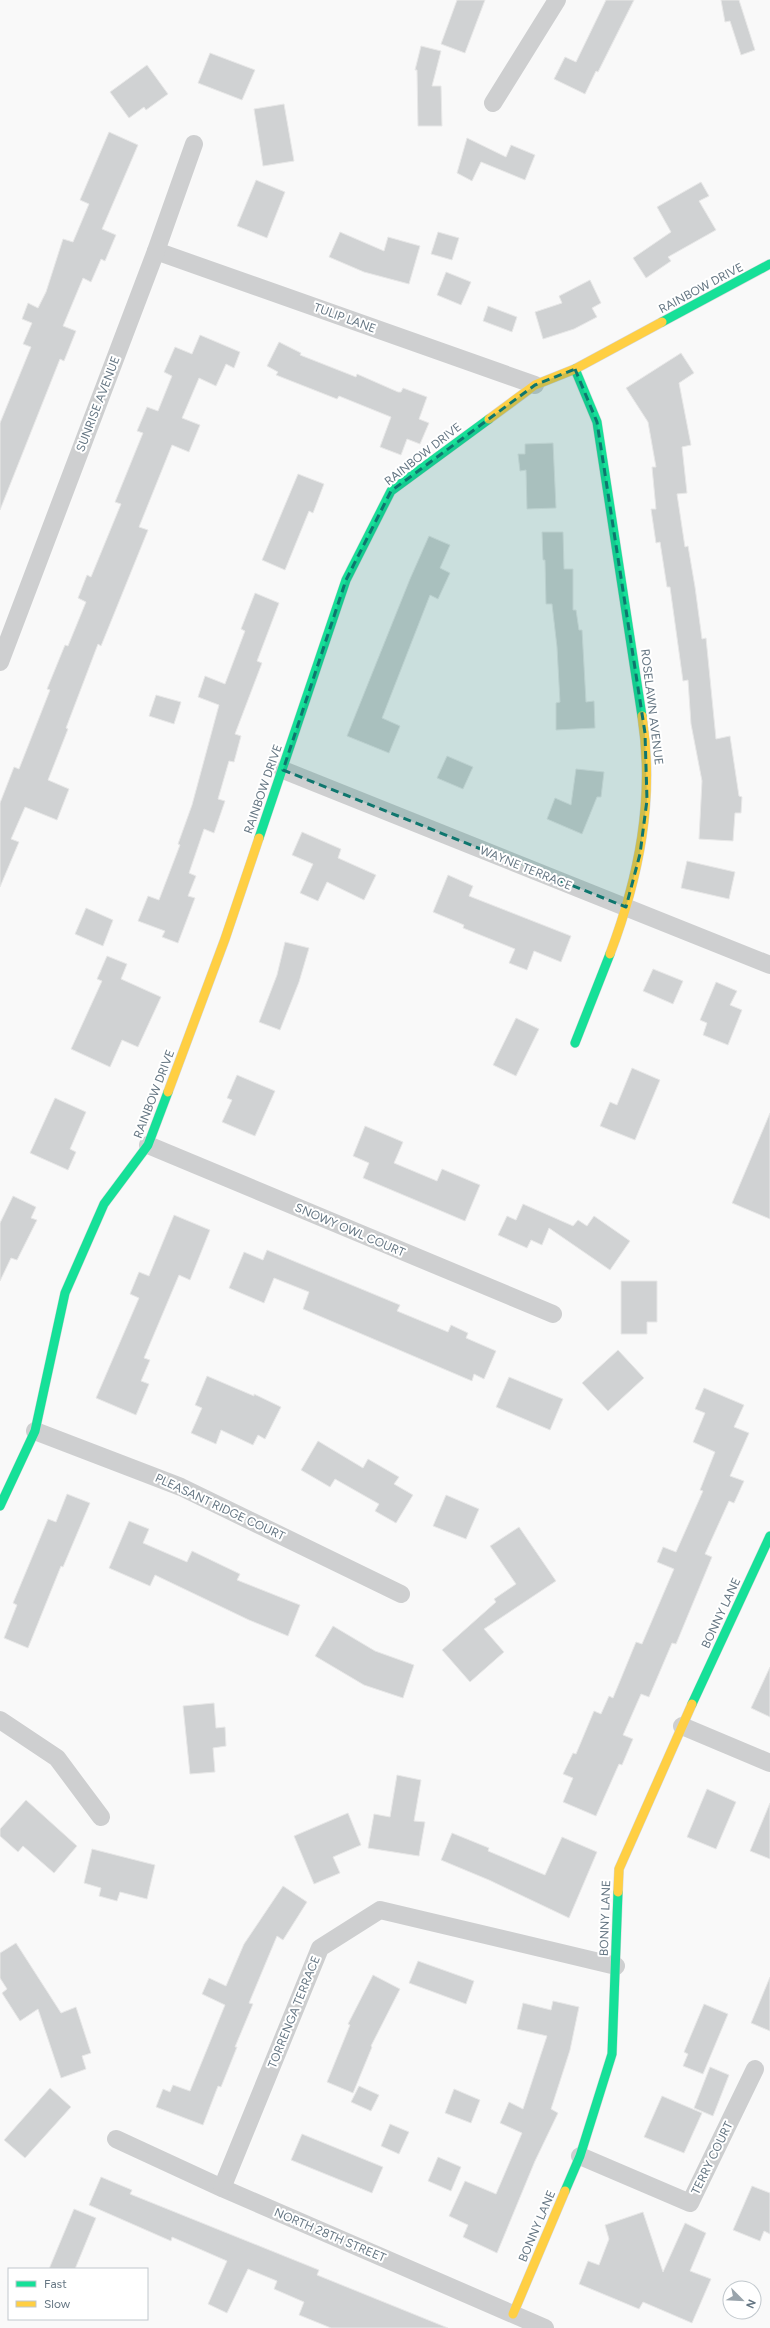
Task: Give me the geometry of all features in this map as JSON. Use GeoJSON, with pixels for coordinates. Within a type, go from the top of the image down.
{"type":"FeatureCollection","features":[{"type":"Feature","properties":{"kind":"street"},"geometry":{"type":"LineString","coordinates":[[493,103],[557,0]]}},
{"type":"Feature","properties":{"kind":"street","name":"SUNRISE AVENUE"},"geometry":{"type":"LineString","coordinates":[[0,662],[156,251],[194,144]]}},
{"type":"Feature","properties":{"kind":"street","name":"TULIP LANE"},"geometry":{"type":"LineString","coordinates":[[156,251],[535,386]]}},
{"type":"Feature","properties":{"kind":"street","name":"RAINBOW DRIVE"},"geometry":{"type":"LineString","coordinates":[[0,1506],[35,1431],[65,1293],[104,1204],[148,1145],[225,939],[346,580],[391,491],[535,386],[575,369],[770,264]]}},
{"type":"Feature","properties":{"kind":"street","name":"ROSELAWN AVENUE"},"geometry":{"type":"LineString","coordinates":[[575,369],[597,422],[645,733],[648,763],[647,800],[640,854],[626,907],[575,1043]]}},
{"type":"Feature","properties":{"kind":"street","name":"WAYNE TERRACE"},"geometry":{"type":"LineString","coordinates":[[282,770],[770,965]]}},
{"type":"Feature","properties":{"kind":"street","name":"SNOWY OWL COURT"},"geometry":{"type":"LineString","coordinates":[[148,1145],[553,1314]]}},
{"type":"Feature","properties":{"kind":"street","name":"PLEASANT RIDGE COURT"},"geometry":{"type":"LineString","coordinates":[[35,1431],[181,1487],[401,1594]]}},
{"type":"Feature","properties":{"kind":"street","name":"BONNY LANE"},"geometry":{"type":"LineString","coordinates":[[513,2314],[580,2156],[612,2054],[619,1869],[682,1726],[770,1536]]}},
{"type":"Feature","properties":{"kind":"street"},"geometry":{"type":"LineString","coordinates":[[0,1720],[57,1758],[101,1817]]}},
{"type":"Feature","properties":{"kind":"street"},"geometry":{"type":"LineString","coordinates":[[682,1726],[770,1763]]}},
{"type":"Feature","properties":{"kind":"street","name":"TORRENGA TERRACE"},"geometry":{"type":"LineString","coordinates":[[222,2188],[320,1948],[380,1910],[616,1966]]}},
{"type":"Feature","properties":{"kind":"street","name":"TERRY COURT"},"geometry":{"type":"LineString","coordinates":[[580,2156],[690,2203],[755,2069]]}},
{"type":"Feature","properties":{"kind":"street","name":"NORTH 28TH STREET"},"geometry":{"type":"LineString","coordinates":[[116,2139],[222,2188],[545,2328]]}},
{"type":"Feature","properties":{"kind":"highlighted area"},"geometry":{"type":"Polygon","coordinates":[[[575,369],[597,422],[645,733],[647,800],[640,854],[626,907],[283,770],[346,580],[391,491],[535,385],[575,369]]]}},
{"type":"Feature","properties":{"kind":"building"},"geometry":{"type":"Polygon","coordinates":[[[457,0],[485,0],[465,53],[441,44],[457,0]]]}},
{"type":"Feature","properties":{"kind":"building"},"geometry":{"type":"Polygon","coordinates":[[[606,0],[634,0],[598,72],[596,71],[585,94],[554,79],[565,57],[576,62],[606,0]]]}},
{"type":"Feature","properties":{"kind":"building"},"geometry":{"type":"Polygon","coordinates":[[[721,0],[739,0],[755,50],[741,55],[730,21],[725,22],[721,0]]]}},
{"type":"Feature","properties":{"kind":"building"},"geometry":{"type":"Polygon","coordinates":[[[421,46],[441,51],[432,86],[441,86],[442,126],[418,126],[417,70],[415,70],[421,46]]]}},
{"type":"Feature","properties":{"kind":"building"},"geometry":{"type":"Polygon","coordinates":[[[210,53],[255,70],[242,100],[198,83],[210,53]]]}},
{"type":"Feature","properties":{"kind":"building"},"geometry":{"type":"Polygon","coordinates":[[[147,65],[168,94],[146,110],[144,107],[129,118],[110,92],[147,65]]]}},
{"type":"Feature","properties":{"kind":"building"},"geometry":{"type":"Polygon","coordinates":[[[284,104],[294,161],[263,166],[254,109],[284,104]]]}},
{"type":"Feature","properties":{"kind":"building"},"geometry":{"type":"Polygon","coordinates":[[[109,132],[138,145],[102,229],[116,235],[105,261],[101,259],[91,282],[83,278],[63,326],[76,331],[64,361],[60,359],[0,510],[0,423],[31,347],[23,344],[32,323],[22,319],[28,303],[38,308],[46,292],[63,239],[73,242],[89,204],[80,200],[109,132]]]}},
{"type":"Feature","properties":{"kind":"building"},"geometry":{"type":"Polygon","coordinates":[[[467,138],[506,157],[511,145],[535,155],[525,180],[481,162],[472,181],[457,173],[467,138]]]}},
{"type":"Feature","properties":{"kind":"building"},"geometry":{"type":"Polygon","coordinates":[[[256,180],[285,192],[267,238],[237,226],[256,180]]]}},
{"type":"Feature","properties":{"kind":"building"},"geometry":{"type":"Polygon","coordinates":[[[701,182],[709,196],[699,201],[716,230],[668,257],[671,261],[646,278],[633,258],[671,232],[657,207],[701,182]]]}},
{"type":"Feature","properties":{"kind":"building"},"geometry":{"type":"Polygon","coordinates":[[[340,232],[384,251],[388,237],[420,246],[409,284],[364,272],[329,257],[340,232]]]}},
{"type":"Feature","properties":{"kind":"building"},"geometry":{"type":"Polygon","coordinates":[[[438,232],[459,238],[452,260],[431,254],[438,232]]]}},
{"type":"Feature","properties":{"kind":"building"},"geometry":{"type":"Polygon","coordinates":[[[446,272],[471,282],[461,305],[437,295],[446,272]]]}},
{"type":"Feature","properties":{"kind":"building"},"geometry":{"type":"Polygon","coordinates":[[[590,280],[601,303],[592,308],[597,317],[574,329],[543,339],[535,312],[562,303],[559,296],[590,280]]]}},
{"type":"Feature","properties":{"kind":"building"},"geometry":{"type":"Polygon","coordinates":[[[488,306],[517,317],[512,332],[483,321],[488,306]]]}},
{"type":"Feature","properties":{"kind":"building"},"geometry":{"type":"Polygon","coordinates":[[[200,335],[240,352],[234,368],[226,364],[216,386],[199,378],[182,418],[200,425],[189,452],[172,445],[139,527],[148,530],[101,646],[98,644],[48,780],[69,789],[57,820],[25,807],[11,839],[19,842],[0,887],[0,803],[14,767],[19,769],[50,690],[47,689],[65,645],[68,646],[86,602],[78,598],[87,575],[91,577],[121,504],[115,502],[143,433],[137,431],[147,407],[158,411],[172,376],[164,372],[175,347],[192,354],[200,335]]]}},
{"type":"Feature","properties":{"kind":"building"},"geometry":{"type":"Polygon","coordinates":[[[279,342],[301,353],[300,355],[356,377],[357,374],[398,392],[401,392],[403,388],[427,397],[419,419],[429,423],[420,444],[407,439],[401,455],[380,447],[391,417],[339,396],[337,399],[276,375],[278,372],[267,366],[279,342]]]}},
{"type":"Feature","properties":{"kind":"building"},"geometry":{"type":"Polygon","coordinates":[[[681,353],[694,373],[679,383],[691,445],[682,447],[687,493],[677,494],[685,547],[688,546],[702,639],[706,638],[716,739],[730,736],[739,796],[742,797],[741,813],[735,813],[733,841],[699,839],[702,781],[691,724],[688,680],[683,681],[670,587],[667,587],[660,542],[656,543],[651,509],[656,509],[652,467],[656,467],[648,422],[626,388],[681,353]]]}},
{"type":"Feature","properties":{"kind":"building"},"geometry":{"type":"Polygon","coordinates":[[[553,443],[556,508],[527,509],[526,470],[520,471],[518,454],[525,454],[525,444],[553,443]]]}},
{"type":"Feature","properties":{"kind":"building"},"geometry":{"type":"Polygon","coordinates":[[[298,474],[324,484],[313,513],[309,511],[285,570],[262,560],[298,474]]]}},
{"type":"Feature","properties":{"kind":"building"},"geometry":{"type":"Polygon","coordinates":[[[542,532],[563,532],[564,569],[573,569],[573,610],[576,610],[579,630],[582,630],[586,702],[594,701],[595,728],[556,730],[556,703],[560,702],[557,647],[552,604],[546,604],[545,560],[543,560],[542,532]]]}},
{"type":"Feature","properties":{"kind":"building"},"geometry":{"type":"Polygon","coordinates":[[[429,536],[450,545],[440,568],[450,573],[438,599],[430,595],[382,718],[400,726],[389,753],[347,736],[410,579],[429,536]]]}},
{"type":"Feature","properties":{"kind":"building"},"geometry":{"type":"Polygon","coordinates":[[[255,593],[279,603],[257,661],[262,663],[235,734],[241,736],[234,762],[229,761],[218,799],[225,801],[214,833],[204,829],[189,873],[196,876],[188,896],[195,898],[178,943],[162,937],[165,931],[138,921],[148,896],[159,900],[180,845],[178,844],[192,805],[219,705],[198,697],[205,676],[225,684],[245,631],[241,629],[255,593]]]}},
{"type":"Feature","properties":{"kind":"building"},"geometry":{"type":"Polygon","coordinates":[[[156,695],[181,702],[174,724],[149,716],[156,695]]]}},
{"type":"Feature","properties":{"kind":"building"},"geometry":{"type":"Polygon","coordinates":[[[447,756],[473,767],[463,789],[437,778],[447,756]]]}},
{"type":"Feature","properties":{"kind":"building"},"geometry":{"type":"Polygon","coordinates":[[[576,769],[604,772],[601,797],[597,797],[582,834],[547,819],[555,798],[571,805],[576,769]]]}},
{"type":"Feature","properties":{"kind":"building"},"geometry":{"type":"Polygon","coordinates":[[[302,832],[341,849],[338,858],[376,875],[364,900],[327,882],[318,901],[300,893],[313,864],[292,855],[302,832]]]}},
{"type":"Feature","properties":{"kind":"building"},"geometry":{"type":"Polygon","coordinates":[[[687,861],[735,872],[729,899],[681,888],[687,861]]]}},
{"type":"Feature","properties":{"kind":"building"},"geometry":{"type":"Polygon","coordinates":[[[448,875],[473,886],[469,896],[571,936],[561,962],[534,951],[527,970],[509,963],[515,949],[463,928],[464,925],[433,912],[448,875]]]}},
{"type":"Feature","properties":{"kind":"building"},"geometry":{"type":"Polygon","coordinates":[[[86,908],[113,920],[103,946],[75,934],[86,908]]]}},
{"type":"Feature","properties":{"kind":"building"},"geometry":{"type":"Polygon","coordinates":[[[285,942],[309,948],[299,982],[280,1030],[259,1022],[277,975],[285,942]]]}},
{"type":"Feature","properties":{"kind":"building"},"geometry":{"type":"Polygon","coordinates":[[[107,956],[127,964],[121,979],[161,997],[138,1047],[122,1040],[110,1067],[71,1049],[102,981],[97,979],[107,956]]]}},
{"type":"Feature","properties":{"kind":"building"},"geometry":{"type":"Polygon","coordinates":[[[653,969],[683,981],[673,1004],[643,991],[653,969]]]}},
{"type":"Feature","properties":{"kind":"building"},"geometry":{"type":"Polygon","coordinates":[[[716,982],[737,991],[730,1005],[742,1010],[728,1045],[703,1035],[707,1023],[700,1020],[716,982]]]}},
{"type":"Feature","properties":{"kind":"building"},"geometry":{"type":"Polygon","coordinates":[[[516,1018],[539,1029],[516,1076],[493,1065],[516,1018]]]}},
{"type":"Feature","properties":{"kind":"building"},"geometry":{"type":"Polygon","coordinates":[[[632,1068],[660,1080],[635,1140],[600,1126],[610,1102],[617,1105],[632,1068]]]}},
{"type":"Feature","properties":{"kind":"building"},"geometry":{"type":"Polygon","coordinates":[[[237,1075],[275,1091],[255,1136],[222,1122],[232,1100],[227,1098],[237,1075]]]}},
{"type":"Feature","properties":{"kind":"building"},"geometry":{"type":"Polygon","coordinates":[[[55,1098],[86,1112],[70,1149],[76,1152],[68,1170],[30,1153],[55,1098]]]}},
{"type":"Feature","properties":{"kind":"building"},"geometry":{"type":"Polygon","coordinates":[[[770,1113],[770,1219],[732,1203],[770,1113]]]}},
{"type":"Feature","properties":{"kind":"building"},"geometry":{"type":"Polygon","coordinates":[[[365,1126],[403,1142],[394,1163],[437,1181],[442,1169],[480,1185],[465,1221],[363,1178],[369,1163],[353,1156],[365,1126]]]}},
{"type":"Feature","properties":{"kind":"building"},"geometry":{"type":"Polygon","coordinates":[[[13,1196],[36,1207],[31,1218],[37,1220],[17,1260],[11,1258],[0,1281],[0,1223],[13,1196]]]}},
{"type":"Feature","properties":{"kind":"building"},"geometry":{"type":"Polygon","coordinates":[[[523,1204],[573,1226],[578,1220],[587,1226],[594,1216],[630,1241],[610,1270],[549,1228],[542,1245],[531,1240],[527,1248],[498,1235],[507,1216],[516,1220],[523,1204]]]}},
{"type":"Feature","properties":{"kind":"building"},"geometry":{"type":"Polygon","coordinates":[[[174,1215],[210,1230],[190,1280],[179,1275],[144,1358],[150,1360],[141,1381],[149,1384],[136,1415],[96,1398],[139,1298],[130,1294],[139,1272],[149,1276],[174,1215]]]}},
{"type":"Feature","properties":{"kind":"building"},"geometry":{"type":"Polygon","coordinates":[[[267,1250],[400,1305],[397,1311],[448,1332],[451,1325],[468,1333],[466,1338],[496,1351],[484,1379],[474,1374],[472,1381],[303,1309],[309,1292],[274,1278],[264,1303],[229,1288],[244,1252],[263,1260],[267,1250]]]}},
{"type":"Feature","properties":{"kind":"building"},"geometry":{"type":"Polygon","coordinates":[[[621,1281],[657,1281],[657,1322],[647,1322],[647,1334],[621,1334],[621,1281]]]}},
{"type":"Feature","properties":{"kind":"building"},"geometry":{"type":"Polygon","coordinates":[[[618,1350],[644,1378],[608,1411],[582,1383],[618,1350]]]}},
{"type":"Feature","properties":{"kind":"building"},"geometry":{"type":"Polygon","coordinates":[[[207,1376],[254,1396],[254,1394],[281,1407],[265,1439],[258,1435],[253,1445],[221,1430],[216,1444],[191,1433],[202,1408],[195,1405],[207,1376]]]}},
{"type":"Feature","properties":{"kind":"building"},"geometry":{"type":"Polygon","coordinates":[[[509,1377],[563,1399],[550,1430],[496,1407],[509,1377]]]}},
{"type":"Feature","properties":{"kind":"building"},"geometry":{"type":"Polygon","coordinates":[[[704,1388],[744,1405],[734,1427],[749,1433],[730,1476],[744,1481],[734,1503],[729,1501],[705,1554],[712,1557],[676,1644],[672,1643],[649,1697],[641,1694],[623,1735],[633,1739],[622,1765],[619,1764],[596,1816],[563,1802],[573,1778],[563,1774],[573,1753],[576,1754],[594,1711],[601,1714],[609,1696],[613,1698],[636,1642],[642,1644],[674,1569],[657,1562],[663,1547],[676,1552],[703,1491],[700,1490],[715,1452],[693,1442],[705,1413],[695,1409],[704,1388]]]}},
{"type":"Feature","properties":{"kind":"building"},"geometry":{"type":"Polygon","coordinates":[[[318,1441],[363,1468],[368,1459],[399,1477],[394,1484],[413,1495],[396,1523],[375,1511],[379,1504],[335,1479],[330,1487],[301,1470],[318,1441]]]}},
{"type":"Feature","properties":{"kind":"building"},"geometry":{"type":"Polygon","coordinates":[[[67,1494],[90,1503],[63,1567],[61,1566],[28,1648],[4,1638],[17,1605],[13,1603],[48,1519],[56,1522],[67,1494]]]}},
{"type":"Feature","properties":{"kind":"building"},"geometry":{"type":"Polygon","coordinates":[[[446,1495],[479,1509],[466,1539],[433,1526],[446,1495]]]}},
{"type":"Feature","properties":{"kind":"building"},"geometry":{"type":"Polygon","coordinates":[[[129,1521],[149,1529],[143,1543],[187,1562],[192,1551],[240,1574],[237,1580],[300,1605],[288,1636],[249,1620],[155,1575],[150,1586],[109,1568],[129,1521]]]}},
{"type":"Feature","properties":{"kind":"building"},"geometry":{"type":"Polygon","coordinates":[[[519,1527],[556,1581],[484,1629],[504,1652],[470,1682],[442,1650],[496,1602],[494,1599],[516,1584],[490,1546],[519,1527]]]}},
{"type":"Feature","properties":{"kind":"building"},"geometry":{"type":"Polygon","coordinates":[[[333,1626],[375,1651],[414,1665],[403,1698],[364,1685],[315,1656],[333,1626]]]}},
{"type":"Feature","properties":{"kind":"building"},"geometry":{"type":"Polygon","coordinates":[[[770,1667],[770,1717],[751,1708],[770,1667]]]}},
{"type":"Feature","properties":{"kind":"building"},"geometry":{"type":"Polygon","coordinates":[[[214,1703],[216,1728],[225,1727],[226,1746],[213,1748],[215,1772],[190,1774],[183,1706],[214,1703]]]}},
{"type":"Feature","properties":{"kind":"building"},"geometry":{"type":"Polygon","coordinates":[[[397,1775],[421,1780],[414,1821],[425,1822],[419,1856],[368,1848],[374,1814],[390,1817],[397,1775]]]}},
{"type":"Feature","properties":{"kind":"building"},"geometry":{"type":"Polygon","coordinates":[[[707,1789],[736,1802],[716,1849],[687,1837],[707,1789]]]}},
{"type":"Feature","properties":{"kind":"building"},"geometry":{"type":"Polygon","coordinates":[[[26,1800],[77,1846],[54,1873],[23,1846],[18,1852],[0,1836],[0,1829],[26,1800]]]}},
{"type":"Feature","properties":{"kind":"building"},"geometry":{"type":"Polygon","coordinates":[[[770,1803],[770,1859],[750,1851],[770,1803]]]}},
{"type":"Feature","properties":{"kind":"building"},"geometry":{"type":"Polygon","coordinates":[[[348,1813],[361,1845],[333,1857],[340,1873],[314,1884],[294,1836],[348,1813]]]}},
{"type":"Feature","properties":{"kind":"building"},"geometry":{"type":"Polygon","coordinates":[[[452,1833],[489,1848],[488,1851],[545,1875],[562,1837],[597,1852],[569,1918],[489,1880],[441,1860],[452,1833]]]}},
{"type":"Feature","properties":{"kind":"building"},"geometry":{"type":"Polygon","coordinates":[[[92,1849],[155,1865],[147,1899],[120,1892],[117,1901],[99,1896],[101,1888],[84,1883],[92,1849]]]}},
{"type":"Feature","properties":{"kind":"building"},"geometry":{"type":"Polygon","coordinates":[[[283,1886],[307,1902],[283,1940],[277,1936],[249,2003],[253,2004],[235,2047],[237,2047],[221,2087],[218,2086],[203,2125],[156,2107],[163,2089],[170,2092],[173,2085],[190,2091],[225,2005],[202,1994],[209,1978],[226,1986],[244,1944],[283,1886]]]}},
{"type":"Feature","properties":{"kind":"building"},"geometry":{"type":"Polygon","coordinates":[[[16,1943],[61,2013],[76,2007],[91,2053],[82,2056],[86,2069],[61,2078],[38,2009],[20,2021],[2,1993],[7,1989],[0,1978],[0,1953],[16,1943]]]}},
{"type":"Feature","properties":{"kind":"building"},"geometry":{"type":"Polygon","coordinates":[[[418,1961],[474,1981],[466,2004],[409,1983],[418,1961]]]}},
{"type":"Feature","properties":{"kind":"building"},"geometry":{"type":"Polygon","coordinates":[[[373,1975],[400,1989],[371,2046],[372,2047],[353,2093],[327,2082],[350,2025],[348,2024],[373,1975]]]}},
{"type":"Feature","properties":{"kind":"building"},"geometry":{"type":"Polygon","coordinates":[[[770,1977],[770,2031],[751,2023],[770,1977]]]}},
{"type":"Feature","properties":{"kind":"building"},"geometry":{"type":"Polygon","coordinates":[[[553,2001],[579,2007],[570,2050],[551,2109],[558,2113],[535,2161],[497,2253],[463,2237],[468,2225],[449,2216],[465,2181],[496,2194],[522,2133],[500,2123],[509,2102],[523,2109],[547,2036],[517,2029],[523,2003],[551,2010],[553,2001]]]}},
{"type":"Feature","properties":{"kind":"building"},"geometry":{"type":"Polygon","coordinates":[[[704,2004],[728,2014],[703,2074],[683,2066],[688,2054],[684,2052],[704,2004]]]}},
{"type":"Feature","properties":{"kind":"building"},"geometry":{"type":"Polygon","coordinates":[[[710,2067],[729,2075],[713,2116],[694,2108],[710,2067]]]}},
{"type":"Feature","properties":{"kind":"building"},"geometry":{"type":"Polygon","coordinates":[[[359,2086],[379,2095],[371,2111],[351,2102],[359,2086]]]}},
{"type":"Feature","properties":{"kind":"building"},"geometry":{"type":"Polygon","coordinates":[[[50,2088],[71,2107],[25,2158],[4,2140],[50,2088]]]}},
{"type":"Feature","properties":{"kind":"building"},"geometry":{"type":"Polygon","coordinates":[[[454,2089],[480,2100],[471,2123],[445,2113],[454,2089]]]}},
{"type":"Feature","properties":{"kind":"building"},"geometry":{"type":"Polygon","coordinates":[[[662,2096],[702,2113],[684,2153],[644,2137],[662,2096]]]}},
{"type":"Feature","properties":{"kind":"building"},"geometry":{"type":"Polygon","coordinates":[[[390,2124],[409,2132],[399,2154],[381,2146],[390,2124]]]}},
{"type":"Feature","properties":{"kind":"building"},"geometry":{"type":"Polygon","coordinates":[[[302,2134],[383,2167],[372,2193],[291,2160],[302,2134]]]}},
{"type":"Feature","properties":{"kind":"building"},"geometry":{"type":"Polygon","coordinates":[[[438,2157],[461,2167],[451,2191],[428,2181],[438,2157]]]}},
{"type":"Feature","properties":{"kind":"building"},"geometry":{"type":"Polygon","coordinates":[[[101,2177],[132,2190],[130,2194],[319,2270],[317,2275],[448,2328],[331,2328],[299,2315],[304,2302],[274,2289],[277,2281],[248,2269],[227,2313],[208,2304],[227,2261],[172,2237],[171,2241],[89,2205],[101,2177]]]}},
{"type":"Feature","properties":{"kind":"building"},"geometry":{"type":"Polygon","coordinates":[[[752,2186],[770,2193],[770,2234],[764,2231],[760,2241],[733,2230],[752,2186]]]}},
{"type":"Feature","properties":{"kind":"building"},"geometry":{"type":"Polygon","coordinates":[[[74,2209],[96,2218],[75,2268],[49,2268],[74,2209]]]}},
{"type":"Feature","properties":{"kind":"building"},"geometry":{"type":"Polygon","coordinates":[[[643,2212],[663,2272],[685,2223],[706,2233],[690,2271],[711,2279],[692,2323],[643,2302],[639,2309],[579,2284],[588,2261],[599,2265],[609,2239],[605,2225],[643,2212]]]}},
{"type":"Feature","properties":{"kind":"traffic: fast"},"geometry":{"type":"LineString","coordinates":[[662,322],[770,264]]}},
{"type":"Feature","properties":{"kind":"traffic: fast"},"geometry":{"type":"LineString","coordinates":[[575,369],[597,422],[642,716]]}},
{"type":"Feature","properties":{"kind":"traffic: fast"},"geometry":{"type":"LineString","coordinates":[[259,838],[346,580],[391,491],[489,419]]}},
{"type":"Feature","properties":{"kind":"traffic: fast"},"geometry":{"type":"LineString","coordinates":[[575,1043],[610,954]]}},
{"type":"Feature","properties":{"kind":"traffic: fast"},"geometry":{"type":"LineString","coordinates":[[0,1506],[35,1431],[65,1293],[104,1204],[148,1145],[168,1092]]}},
{"type":"Feature","properties":{"kind":"traffic: fast"},"geometry":{"type":"LineString","coordinates":[[692,1704],[770,1536]]}},
{"type":"Feature","properties":{"kind":"traffic: fast"},"geometry":{"type":"LineString","coordinates":[[565,2191],[580,2156],[612,2054],[618,1892]]}},
{"type":"Feature","properties":{"kind":"traffic: slow"},"geometry":{"type":"LineString","coordinates":[[489,419],[535,385],[575,369],[662,322]]}},
{"type":"Feature","properties":{"kind":"traffic: slow"},"geometry":{"type":"LineString","coordinates":[[610,954],[629,896],[642,837],[647,777],[646,747],[642,716]]}},
{"type":"Feature","properties":{"kind":"traffic: slow"},"geometry":{"type":"LineString","coordinates":[[168,1092],[225,939],[259,838]]}},
{"type":"Feature","properties":{"kind":"traffic: slow"},"geometry":{"type":"LineString","coordinates":[[618,1892],[619,1869],[692,1704]]}},
{"type":"Feature","properties":{"kind":"traffic: slow"},"geometry":{"type":"LineString","coordinates":[[513,2314],[565,2191]]}}]}
